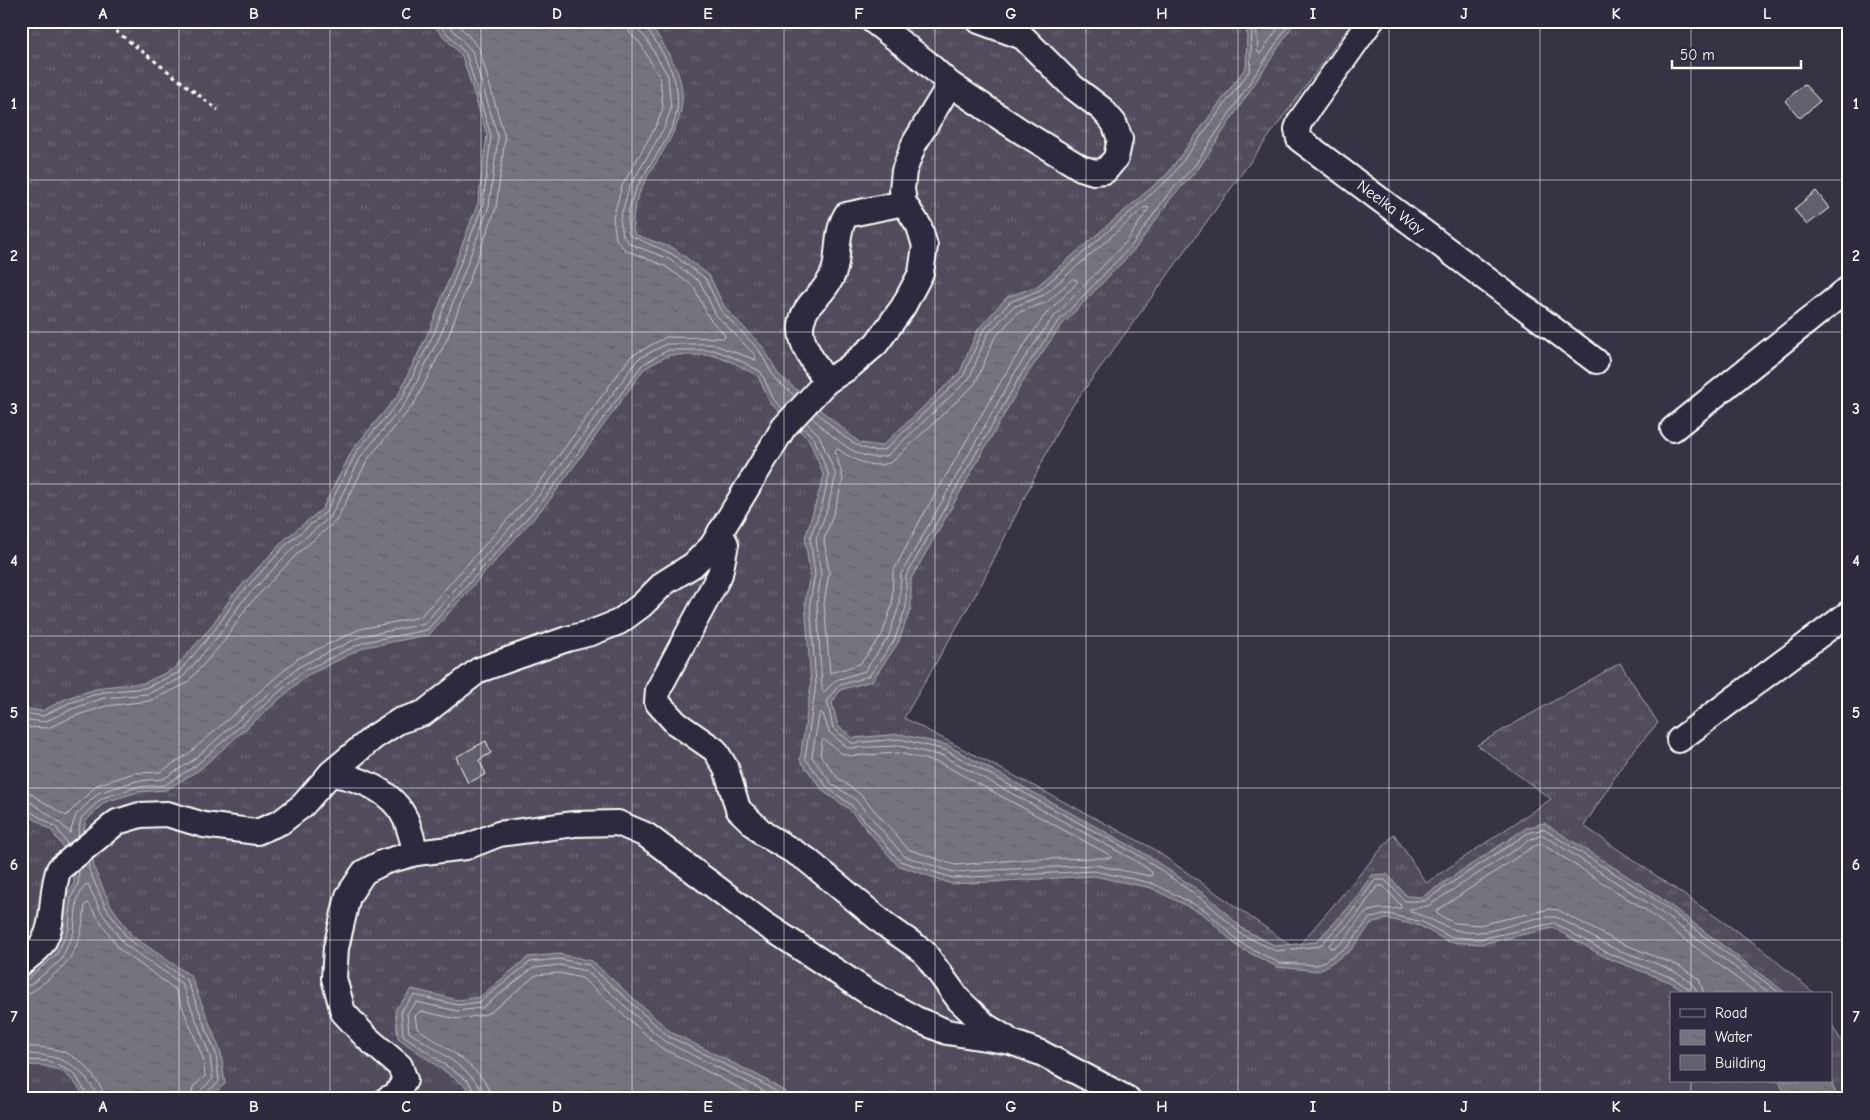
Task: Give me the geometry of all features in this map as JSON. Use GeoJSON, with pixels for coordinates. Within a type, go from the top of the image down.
{"type":"FeatureCollection","features":[{"type":"Feature","properties":{"kind":"street"},"geometry":{"type":"LineString","coordinates":[[873,21],[926,62],[950,84],[1081,168],[1094,172],[1105,171],[1116,158],[1120,139],[1114,123],[1102,109],[1073,87],[1023,38],[979,21]]}},
{"type":"Feature","properties":{"kind":"street","name":"Neelka Way"},"geometry":{"type":"LineString","coordinates":[[1371,21],[1300,121],[1299,139],[1596,361]]}},
{"type":"Feature","properties":{"kind":"street"},"geometry":{"type":"LineString","coordinates":[[21,963],[40,947],[48,930],[55,878],[59,869],[117,822],[140,814],[166,814],[204,825],[257,832],[281,822],[303,805],[330,774],[356,752],[399,721],[424,713],[479,670],[619,622],[642,605],[664,583],[693,565],[712,546],[784,427],[820,388],[848,368],[876,344],[903,307],[920,273],[925,246],[919,226],[904,203],[902,189],[904,171],[914,144],[950,84]]}},
{"type":"Feature","properties":{"kind":"street"},"geometry":{"type":"LineString","coordinates":[[820,388],[799,325],[804,311],[823,292],[835,270],[841,224],[846,215],[904,203]]}},
{"type":"Feature","properties":{"kind":"street"},"geometry":{"type":"LineString","coordinates":[[1673,429],[1849,288]]}},
{"type":"Feature","properties":{"kind":"street"},"geometry":{"type":"LineString","coordinates":[[720,532],[726,544],[720,574],[658,690],[657,702],[676,723],[715,750],[726,768],[738,809],[744,815],[764,834],[806,859],[887,926],[924,952],[959,1000],[986,1026],[1011,1042]]}},
{"type":"Feature","properties":{"kind":"street"},"geometry":{"type":"LineString","coordinates":[[1679,740],[1849,613]]}},
{"type":"Feature","properties":{"kind":"street"},"geometry":{"type":"LineString","coordinates":[[356,752],[357,765],[364,780]]}},
{"type":"Feature","properties":{"kind":"street"},"geometry":{"type":"LineString","coordinates":[[330,774],[351,776],[364,780],[393,801],[405,818],[416,853]]}},
{"type":"Feature","properties":{"kind":"street"},"geometry":{"type":"LineString","coordinates":[[387,1099],[396,1095],[405,1080],[400,1066],[367,1038],[343,1012],[334,978],[336,948],[348,896],[364,872],[384,862],[416,853],[466,847],[499,834],[574,824],[618,823],[646,836],[763,923],[869,993],[909,1015],[947,1032],[1011,1042],[1041,1053],[1128,1099]]}},
{"type":"Feature","properties":{"kind":"path"},"geometry":{"type":"LineString","coordinates":[[103,21],[218,110]]}},
{"type":"Feature","properties":{"kind":"green space"},"geometry":{"type":"Polygon","coordinates":[[[21,21],[1353,21],[1065,416],[981,585],[904,718],[1152,848],[1296,949],[1394,834],[1426,883],[1551,799],[1477,745],[1620,663],[1658,723],[1627,758],[1584,826],[1761,948],[1813,992],[1670,992],[1670,1082],[1832,1082],[1832,1025],[1845,1048],[1845,1072],[1849,1080],[1849,1099],[21,1099],[21,21]]]}},
{"type":"Feature","properties":{"kind":"water"},"geometry":{"type":"Polygon","coordinates":[[[429,21],[644,21],[649,25],[671,58],[681,84],[681,108],[675,129],[641,189],[634,211],[634,234],[675,249],[709,275],[725,308],[763,347],[779,375],[860,443],[882,446],[960,372],[978,329],[1007,297],[1037,286],[1167,174],[1246,67],[1247,29],[1244,21],[1296,21],[1199,168],[1172,197],[1136,248],[1060,327],[1026,376],[911,579],[911,608],[898,643],[872,681],[840,690],[832,703],[838,726],[853,738],[900,734],[947,745],[1142,852],[1210,898],[1243,929],[1276,946],[1316,942],[1348,908],[1372,875],[1387,874],[1407,896],[1422,897],[1526,828],[1544,823],[1654,893],[1784,992],[1686,992],[1670,982],[1607,958],[1553,928],[1481,944],[1449,942],[1420,926],[1388,919],[1373,922],[1350,951],[1319,971],[1277,967],[1238,947],[1203,914],[1151,888],[1094,876],[952,884],[897,865],[848,808],[824,792],[800,760],[811,684],[805,602],[810,575],[805,538],[824,476],[809,440],[770,403],[758,376],[734,363],[712,355],[669,355],[644,369],[549,501],[429,635],[365,647],[306,676],[199,770],[166,790],[138,792],[105,802],[86,821],[83,834],[92,851],[94,868],[110,904],[132,936],[191,976],[221,1053],[225,1084],[207,1099],[86,1099],[73,1081],[60,1071],[44,1066],[21,1065],[21,977],[52,953],[64,929],[66,896],[74,883],[74,864],[52,831],[21,810],[21,708],[42,711],[67,698],[102,687],[144,683],[174,669],[210,628],[232,596],[285,539],[322,509],[353,449],[398,395],[430,329],[478,203],[487,135],[462,56],[429,21]]]}},
{"type":"Feature","properties":{"kind":"water"},"geometry":{"type":"Polygon","coordinates":[[[559,954],[592,961],[671,1032],[765,1079],[796,1099],[474,1099],[464,1085],[398,1038],[395,1010],[412,989],[458,1000],[480,997],[528,957],[559,954]]]}},
{"type":"Feature","properties":{"kind":"water"},"geometry":{"type":"Polygon","coordinates":[[[1779,1082],[1831,1082],[1838,1099],[1787,1099],[1779,1082]]]}},
{"type":"Feature","properties":{"kind":"building"},"geometry":{"type":"Polygon","coordinates":[[[1804,84],[1820,101],[1800,118],[1785,101],[1804,84]]]}},
{"type":"Feature","properties":{"kind":"building"},"geometry":{"type":"Polygon","coordinates":[[[1816,191],[1829,208],[1807,225],[1794,209],[1816,191]]]}},
{"type":"Feature","properties":{"kind":"building"},"geometry":{"type":"Polygon","coordinates":[[[486,741],[491,753],[479,760],[486,774],[468,783],[456,757],[486,741]]]}}]}
